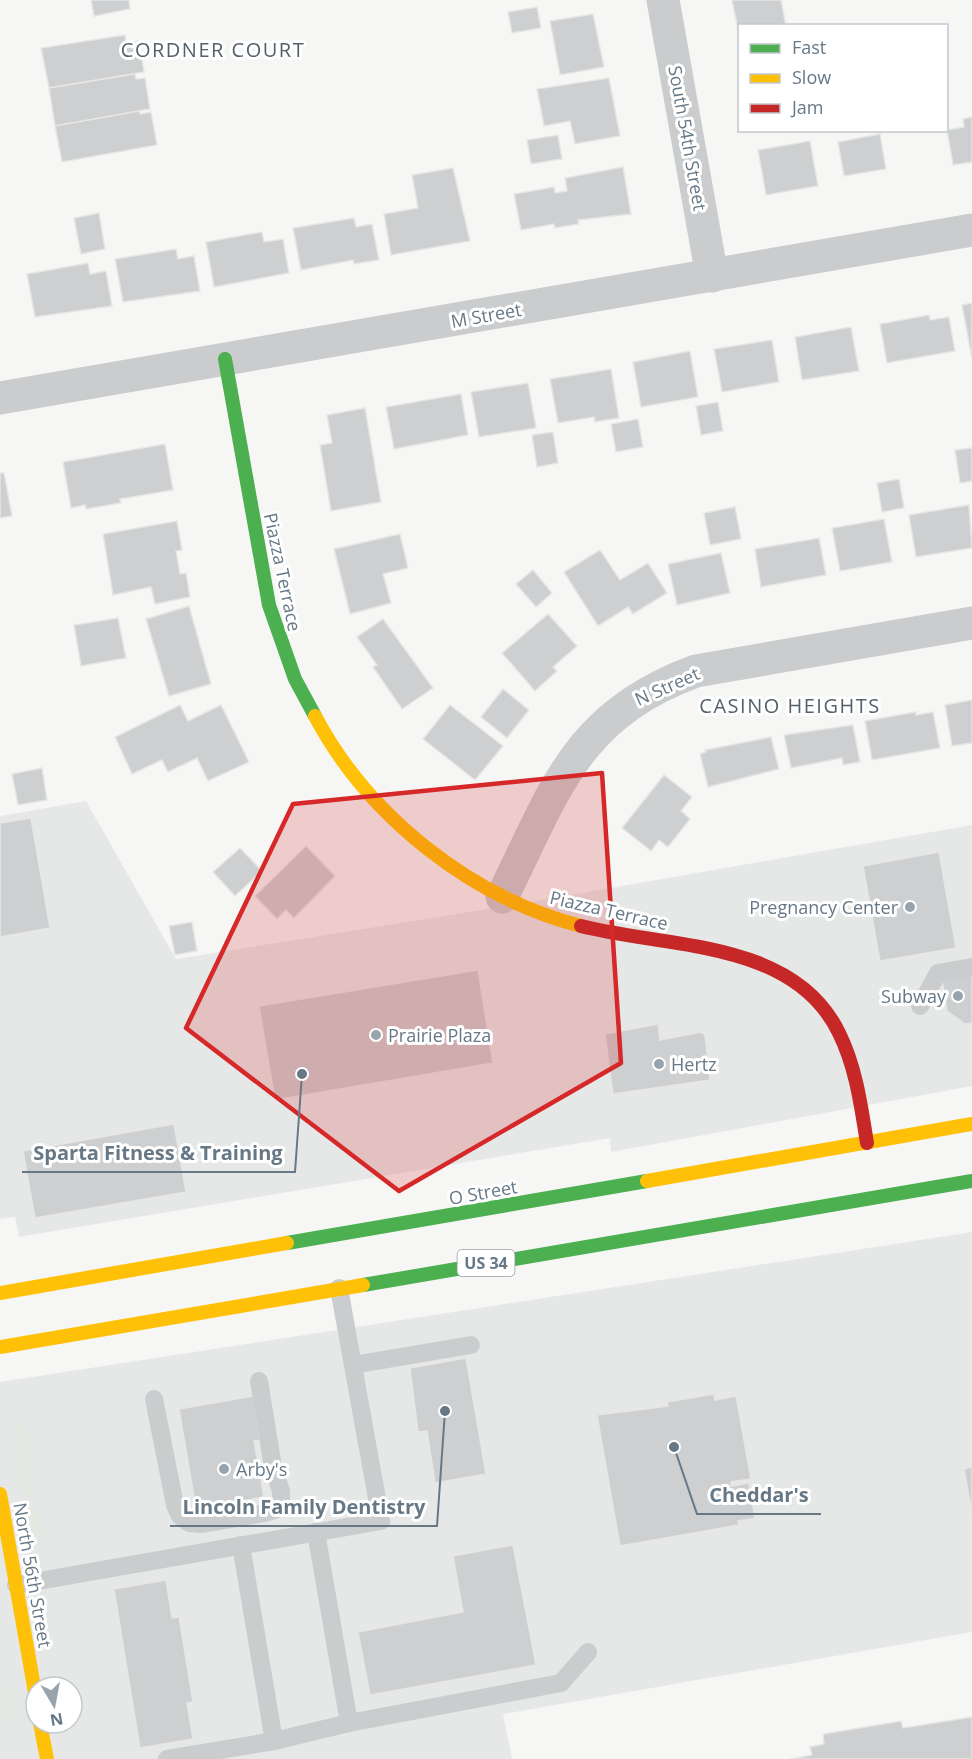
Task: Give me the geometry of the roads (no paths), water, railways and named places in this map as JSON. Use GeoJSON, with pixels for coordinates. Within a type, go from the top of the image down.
{"type":"FeatureCollection","features":[{"type":"Feature","properties":{"kind":"main road","name":"Piazza Terrace"},"geometry":{"type":"LineString","coordinates":[[225,359],[263,579],[277,634],[299,687],[342,760],[381,806],[430,850],[502,897],[566,922],[750,959],[777,970],[801,985],[813,995],[834,1023],[851,1055],[867,1143]]}},
{"type":"Feature","properties":{"kind":"main road","name":"O Street"},"geometry":{"type":"LineString","coordinates":[[0,1293],[972,1124]]}},
{"type":"Feature","properties":{"kind":"main road","name":"US 34"},"geometry":{"type":"LineString","coordinates":[[0,1347],[972,1181]]}},
{"type":"Feature","properties":{"kind":"main road","name":"North 56th Street"},"geometry":{"type":"LineString","coordinates":[[0,1494],[32,1675]]}},
{"type":"Feature","properties":{"kind":"main road"},"geometry":{"type":"LineString","coordinates":[[42,1735],[47,1759]]}},
{"type":"Feature","properties":{"kind":"street","name":"South 54th Street"},"geometry":{"type":"LineString","coordinates":[[663,0],[712,276]]}},
{"type":"Feature","properties":{"kind":"street","name":"M Street"},"geometry":{"type":"LineString","coordinates":[[0,398],[972,230]]}},
{"type":"Feature","properties":{"kind":"street","name":"N Street"},"geometry":{"type":"LineString","coordinates":[[502,897],[560,781],[580,750],[613,715],[647,692],[696,670],[972,623]]}},
{"type":"Feature","properties":{"kind":"lane"},"geometry":{"type":"LineString","coordinates":[[920,1006],[938,973],[972,967]]}},
{"type":"Feature","properties":{"kind":"lane"},"geometry":{"type":"LineString","coordinates":[[16,1585],[381,1521],[339,1288]]}},
{"type":"Feature","properties":{"kind":"lane"},"geometry":{"type":"LineString","coordinates":[[353,1365],[471,1345]]}},
{"type":"Feature","properties":{"kind":"lane"},"geometry":{"type":"LineString","coordinates":[[154,1399],[175,1505],[180,1516],[189,1523],[202,1524],[244,1517],[275,1509],[281,1502],[281,1491],[273,1467],[259,1381]]}},
{"type":"Feature","properties":{"kind":"lane"},"geometry":{"type":"LineString","coordinates":[[315,1532],[349,1723]]}},
{"type":"Feature","properties":{"kind":"lane"},"geometry":{"type":"LineString","coordinates":[[241,1545],[274,1741]]}},
{"type":"Feature","properties":{"kind":"lane"},"geometry":{"type":"LineString","coordinates":[[167,1759],[274,1741],[349,1723],[561,1683],[588,1652]]}},
{"type":"Feature","properties":{"kind":"place","name":"Pregnancy Center"},"geometry":{"type":"Point","coordinates":[910,907]}},
{"type":"Feature","properties":{"kind":"place","name":"Subway"},"geometry":{"type":"Point","coordinates":[958,996]}},
{"type":"Feature","properties":{"kind":"place","name":"Prairie Plaza"},"geometry":{"type":"Point","coordinates":[376,1035]}},
{"type":"Feature","properties":{"kind":"place","name":"Hertz"},"geometry":{"type":"Point","coordinates":[659,1064]}},
{"type":"Feature","properties":{"kind":"place","name":"Sparta Fitness & Training"},"geometry":{"type":"Point","coordinates":[302,1074]}},
{"type":"Feature","properties":{"kind":"place","name":"Lincoln Family Dentistry"},"geometry":{"type":"Point","coordinates":[445,1411]}},
{"type":"Feature","properties":{"kind":"place","name":"Cheddar's"},"geometry":{"type":"Point","coordinates":[674,1447]}},
{"type":"Feature","properties":{"kind":"place","name":"Arby's"},"geometry":{"type":"Point","coordinates":[224,1469]}},
{"type":"Feature","properties":{"kind":"district","name":"CORDNER COURT"},"geometry":{"type":"Point","coordinates":[213,49]}},
{"type":"Feature","properties":{"kind":"district","name":"CASINO HEIGHTS"},"geometry":{"type":"Point","coordinates":[790,705]}}]}
